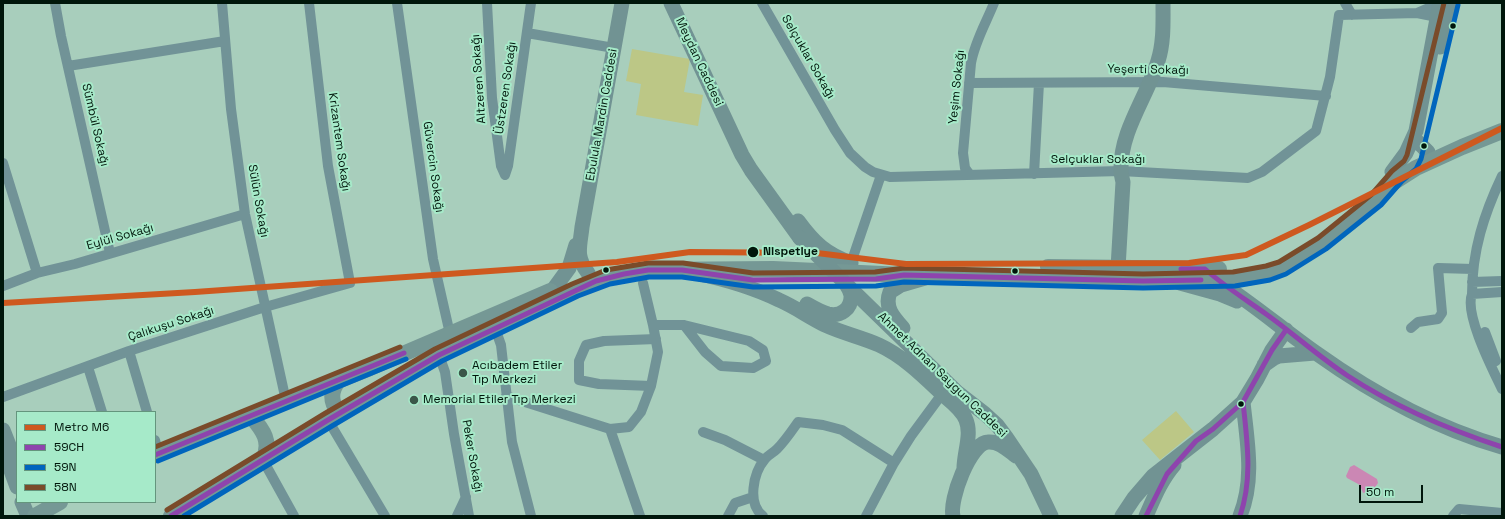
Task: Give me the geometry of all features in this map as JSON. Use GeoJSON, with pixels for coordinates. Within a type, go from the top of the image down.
{"type":"FeatureCollection","features":[{"type":"Feature","properties":{"kind":"main road","name":"Ebulula Mardin Caddesi"},"geometry":{"type":"LineString","coordinates":[[582,227],[622,3]]}},
{"type":"Feature","properties":{"kind":"main road"},"geometry":{"type":"LineString","coordinates":[[1115,272],[1112,203],[1116,180],[1121,171],[1128,133],[1155,70],[1162,44],[1163,3]]}},
{"type":"Feature","properties":{"kind":"main road","name":"Meydan Caddesi"},"geometry":{"type":"LineString","coordinates":[[673,4],[724,116]]}},
{"type":"Feature","properties":{"kind":"main road"},"geometry":{"type":"LineString","coordinates":[[1391,178],[1397,176],[1410,165],[1420,151],[1444,10]]}},
{"type":"Feature","properties":{"kind":"main road"},"geometry":{"type":"LineString","coordinates":[[156,450],[251,416],[553,290],[592,277],[648,270],[773,269],[934,276],[1115,272],[1170,281],[1248,278],[1268,273],[1282,268],[1322,244],[1376,200],[1391,178],[1416,131],[1444,10]]}},
{"type":"Feature","properties":{"kind":"main road"},"geometry":{"type":"LineString","coordinates":[[724,116],[741,136],[775,189],[808,234],[825,251],[851,264]]}},
{"type":"Feature","properties":{"kind":"main road","name":"Ahmet Adnan Saygun Caddesi"},"geometry":{"type":"LineString","coordinates":[[724,116],[751,170],[800,238],[958,393],[985,414],[1006,437],[1037,484],[1051,516]]}},
{"type":"Feature","properties":{"kind":"main road"},"geometry":{"type":"LineString","coordinates":[[1420,151],[1502,129]]}},
{"type":"Feature","properties":{"kind":"main road"},"geometry":{"type":"LineString","coordinates":[[179,514],[333,416],[439,355],[575,290],[604,267],[638,262],[720,259],[1115,272],[1205,279],[1264,264],[1294,251],[1391,178],[1502,129]]}},
{"type":"Feature","properties":{"kind":"main road"},"geometry":{"type":"LineString","coordinates":[[553,290],[569,268],[582,227]]}},
{"type":"Feature","properties":{"kind":"main road"},"geometry":{"type":"LineString","coordinates":[[582,227],[579,257],[582,264],[592,277]]}},
{"type":"Feature","properties":{"kind":"main road"},"geometry":{"type":"LineString","coordinates":[[682,270],[753,280],[781,291],[820,311],[835,315],[848,309],[851,297],[846,284]]}},
{"type":"Feature","properties":{"kind":"main road"},"geometry":{"type":"LineString","coordinates":[[682,270],[750,287],[779,300],[824,325],[880,346],[920,372],[963,414],[966,420],[968,434],[964,457],[964,468]]}},
{"type":"Feature","properties":{"kind":"main road"},"geometry":{"type":"LineString","coordinates":[[934,276],[894,288],[888,296],[888,308],[894,318],[967,393],[985,414]]}},
{"type":"Feature","properties":{"kind":"main road"},"geometry":{"type":"LineString","coordinates":[[1246,300],[1238,288],[1248,278]]}},
{"type":"Feature","properties":{"kind":"main road"},"geometry":{"type":"LineString","coordinates":[[1205,279],[1246,300],[1315,353],[1350,377],[1436,423],[1481,441],[1502,447]]}},
{"type":"Feature","properties":{"kind":"main road"},"geometry":{"type":"LineString","coordinates":[[1205,279],[1220,294],[1242,303],[1246,300]]}},
{"type":"Feature","properties":{"kind":"main road"},"geometry":{"type":"LineString","coordinates":[[1122,516],[1134,498],[1153,476],[1243,402],[1272,350],[1286,330]]}},
{"type":"Feature","properties":{"kind":"main road"},"geometry":{"type":"LineString","coordinates":[[1264,364],[1279,356],[1315,353]]}},
{"type":"Feature","properties":{"kind":"main road"},"geometry":{"type":"LineString","coordinates":[[333,416],[333,387],[339,380]]}},
{"type":"Feature","properties":{"kind":"main road"},"geometry":{"type":"LineString","coordinates":[[1240,516],[1246,495],[1249,472],[1249,456],[1243,402]]}},
{"type":"Feature","properties":{"kind":"main road"},"geometry":{"type":"LineString","coordinates":[[251,416],[262,430],[266,438],[267,452],[262,460]]}},
{"type":"Feature","properties":{"kind":"main road"},"geometry":{"type":"LineString","coordinates":[[3,430],[16,464]]}},
{"type":"Feature","properties":{"kind":"main road"},"geometry":{"type":"LineString","coordinates":[[1464,434],[1490,437],[1502,436]]}},
{"type":"Feature","properties":{"kind":"main road"},"geometry":{"type":"LineString","coordinates":[[950,514],[964,468],[976,448],[985,442],[990,441],[1002,446],[1023,461]]}},
{"type":"Feature","properties":{"kind":"main road"},"geometry":{"type":"LineString","coordinates":[[1146,516],[1167,474],[1196,441]]}},
{"type":"Feature","properties":{"kind":"main road"},"geometry":{"type":"LineString","coordinates":[[3,449],[16,484]]}},
{"type":"Feature","properties":{"kind":"main road"},"geometry":{"type":"LineString","coordinates":[[23,503],[33,512],[57,503]]}},
{"type":"Feature","properties":{"kind":"street","name":"Sümbül Sokağı"},"geometry":{"type":"LineString","coordinates":[[55,3],[110,253]]}},
{"type":"Feature","properties":{"kind":"street","name":"Sülün Sokağı"},"geometry":{"type":"LineString","coordinates":[[222,3],[231,109],[245,214],[286,401]]}},
{"type":"Feature","properties":{"kind":"street","name":"Krizantem Sokağı"},"geometry":{"type":"LineString","coordinates":[[309,3],[328,166],[350,283]]}},
{"type":"Feature","properties":{"kind":"street","name":"Güvercin Sokağı"},"geometry":{"type":"LineString","coordinates":[[397,3],[433,259],[450,334]]}},
{"type":"Feature","properties":{"kind":"street","name":"Altzeren Sokağı"},"geometry":{"type":"LineString","coordinates":[[487,3],[492,98],[501,166],[505,175]]}},
{"type":"Feature","properties":{"kind":"street","name":"Üstzeren Sokağı"},"geometry":{"type":"LineString","coordinates":[[505,175],[508,166],[531,3]]}},
{"type":"Feature","properties":{"kind":"street","name":"Selçuklar Sokağı"},"geometry":{"type":"LineString","coordinates":[[762,3],[843,144],[850,153],[865,167],[880,175],[900,178],[1121,171],[1248,178],[1262,172],[1316,131],[1330,77],[1339,15],[1417,13],[1433,6],[1444,10]]}},
{"type":"Feature","properties":{"kind":"street","name":"Yeşim Sokağı"},"geometry":{"type":"LineString","coordinates":[[970,176],[965,168],[963,154],[969,83],[974,49],[994,3]]}},
{"type":"Feature","properties":{"kind":"street"},"geometry":{"type":"LineString","coordinates":[[1345,3],[1352,15]]}},
{"type":"Feature","properties":{"kind":"street"},"geometry":{"type":"LineString","coordinates":[[527,33],[614,48]]}},
{"type":"Feature","properties":{"kind":"street"},"geometry":{"type":"LineString","coordinates":[[68,66],[225,41]]}},
{"type":"Feature","properties":{"kind":"street","name":"Yeşerti Sokağı"},"geometry":{"type":"LineString","coordinates":[[969,83],[1150,82],[1326,96]]}},
{"type":"Feature","properties":{"kind":"street"},"geometry":{"type":"LineString","coordinates":[[1034,174],[1039,83]]}},
{"type":"Feature","properties":{"kind":"street"},"geometry":{"type":"LineString","coordinates":[[3,163],[37,273]]}},
{"type":"Feature","properties":{"kind":"street"},"geometry":{"type":"LineString","coordinates":[[851,264],[880,175]]}},
{"type":"Feature","properties":{"kind":"street"},"geometry":{"type":"LineString","coordinates":[[1502,176],[1486,210],[1480,230],[1473,269],[1472,294],[1470,299],[1476,328],[1484,350],[1502,389]]}},
{"type":"Feature","properties":{"kind":"street","name":"Eylül Sokağı"},"geometry":{"type":"LineString","coordinates":[[3,286],[37,273],[75,264],[245,214]]}},
{"type":"Feature","properties":{"kind":"street"},"geometry":{"type":"LineString","coordinates":[[1411,328],[1418,322],[1438,319],[1442,313],[1438,268],[1473,269]]}},
{"type":"Feature","properties":{"kind":"street"},"geometry":{"type":"LineString","coordinates":[[1472,282],[1502,281]]}},
{"type":"Feature","properties":{"kind":"street","name":"Çalıkuşu Sokağı"},"geometry":{"type":"LineString","coordinates":[[3,397],[129,351],[265,307],[350,283]]}},
{"type":"Feature","properties":{"kind":"street"},"geometry":{"type":"LineString","coordinates":[[506,396],[610,429],[629,427],[641,412],[651,386],[658,352],[643,283]]}},
{"type":"Feature","properties":{"kind":"street"},"geometry":{"type":"LineString","coordinates":[[1472,294],[1502,292]]}},
{"type":"Feature","properties":{"kind":"street"},"geometry":{"type":"LineString","coordinates":[[1472,294],[1476,301],[1486,337],[1502,374]]}},
{"type":"Feature","properties":{"kind":"street"},"geometry":{"type":"LineString","coordinates":[[653,325],[684,325],[749,341],[763,350],[766,361],[753,368],[721,366],[705,352],[684,325]]}},
{"type":"Feature","properties":{"kind":"street"},"geometry":{"type":"LineString","coordinates":[[496,328],[501,345],[512,442],[531,516]]}},
{"type":"Feature","properties":{"kind":"street"},"geometry":{"type":"LineString","coordinates":[[651,386],[598,384],[579,380],[579,361],[586,345],[604,342],[656,339]]}},
{"type":"Feature","properties":{"kind":"street"},"geometry":{"type":"LineString","coordinates":[[129,351],[147,411]]}},
{"type":"Feature","properties":{"kind":"street","name":"Peker Sokağı"},"geometry":{"type":"LineString","coordinates":[[439,355],[445,372],[454,434],[469,516]]}},
{"type":"Feature","properties":{"kind":"street"},"geometry":{"type":"LineString","coordinates":[[88,367],[102,411]]}},
{"type":"Feature","properties":{"kind":"street"},"geometry":{"type":"LineString","coordinates":[[866,516],[894,463],[911,436],[942,394]]}},
{"type":"Feature","properties":{"kind":"street"},"geometry":{"type":"LineString","coordinates":[[333,416],[385,516]]}},
{"type":"Feature","properties":{"kind":"street"},"geometry":{"type":"LineString","coordinates":[[763,516],[758,512],[753,497],[754,478],[764,460],[789,436],[798,422],[823,425],[842,430],[894,463]]}},
{"type":"Feature","properties":{"kind":"street"},"geometry":{"type":"LineString","coordinates":[[610,429],[640,516]]}},
{"type":"Feature","properties":{"kind":"street"},"geometry":{"type":"LineString","coordinates":[[703,432],[732,443],[764,460]]}},
{"type":"Feature","properties":{"kind":"street"},"geometry":{"type":"LineString","coordinates":[[262,460],[294,516]]}},
{"type":"Feature","properties":{"kind":"street"},"geometry":{"type":"LineString","coordinates":[[457,516],[466,497]]}},
{"type":"Feature","properties":{"kind":"street"},"geometry":{"type":"LineString","coordinates":[[728,516],[735,503],[753,497]]}},
{"type":"Feature","properties":{"kind":"street"},"geometry":{"type":"LineString","coordinates":[[1453,516],[1459,509],[1502,513]]}},
{"type":"Feature","properties":{"kind":"green space"},"geometry":{"type":"Polygon","coordinates":[[[632,49],[690,59],[684,92],[703,95],[698,126],[636,115],[641,84],[626,81],[632,49]]]}},
{"type":"Feature","properties":{"kind":"green space"},"geometry":{"type":"Polygon","coordinates":[[[1176,411],[1194,432],[1160,460],[1142,440],[1176,411]]]}},
{"type":"Feature","properties":{"kind":"shaded area"},"geometry":{"type":"Polygon","coordinates":[[[1354,465],[1377,479],[1378,483],[1373,490],[1363,493],[1360,485],[1347,478],[1346,476],[1350,467],[1354,465]]]}},
{"type":"Feature","properties":{"kind":"metro line","name":"M6"},"geometry":{"type":"LineString","coordinates":[[3,303],[195,292],[617,262],[690,252],[817,253],[906,264],[1189,263],[1246,255],[1502,128]]}},
{"type":"Feature","properties":{"kind":"transit line","name":"58N"},"geometry":{"type":"LineString","coordinates":[[167,510],[324,414],[435,349],[572,284],[606,270],[648,263],[683,263],[753,273],[875,272],[904,268],[1143,274],[1233,272],[1279,262],[1318,238],[1371,195],[1392,171],[1404,161],[1407,155],[1444,3]]}},
{"type":"Feature","properties":{"kind":"transit line","name":"59N"},"geometry":{"type":"LineString","coordinates":[[184,516],[442,361],[578,296],[610,284],[649,277],[682,277],[753,287],[876,286],[904,282],[1143,288],[1235,286],[1270,280],[1286,274],[1326,249],[1381,205],[1402,181],[1416,169],[1421,159],[1458,5]]}},
{"type":"Feature","properties":{"kind":"transit line","name":"59CH"},"geometry":{"type":"LineString","coordinates":[[1181,269],[1205,269],[1337,369],[1384,397],[1443,425],[1502,447]]}},
{"type":"Feature","properties":{"kind":"transit line","name":"59CH"},"geometry":{"type":"LineString","coordinates":[[171,516],[328,420],[439,355],[596,281],[624,274],[648,270],[682,270],[753,280],[876,279],[904,275],[1143,281],[1201,280]]}},
{"type":"Feature","properties":{"kind":"transit line","name":"59CH"},"geometry":{"type":"LineString","coordinates":[[1146,516],[1167,474],[1196,441],[1213,429],[1243,402],[1272,350],[1286,330]]}},
{"type":"Feature","properties":{"kind":"transit line","name":"58N"},"geometry":{"type":"LineString","coordinates":[[156,447],[400,347]]}},
{"type":"Feature","properties":{"kind":"transit line","name":"59CH"},"geometry":{"type":"LineString","coordinates":[[156,455],[404,353]]}},
{"type":"Feature","properties":{"kind":"transit line","name":"59N"},"geometry":{"type":"LineString","coordinates":[[158,461],[406,359]]}},
{"type":"Feature","properties":{"kind":"transit line","name":"59CH"},"geometry":{"type":"LineString","coordinates":[[1240,516],[1247,488],[1248,474],[1243,402]]}},
{"type":"Feature","properties":{"kind":"place","name":"Nispetiye"},"geometry":{"type":"Point","coordinates":[753,252]}},
{"type":"Feature","properties":{"kind":"place","name":"Acıbadem Etiler Tıp Merkezi"},"geometry":{"type":"Point","coordinates":[463,373]}},
{"type":"Feature","properties":{"kind":"place","name":"Memorial Etiler Tıp Merkezi"},"geometry":{"type":"Point","coordinates":[414,400]}}]}
